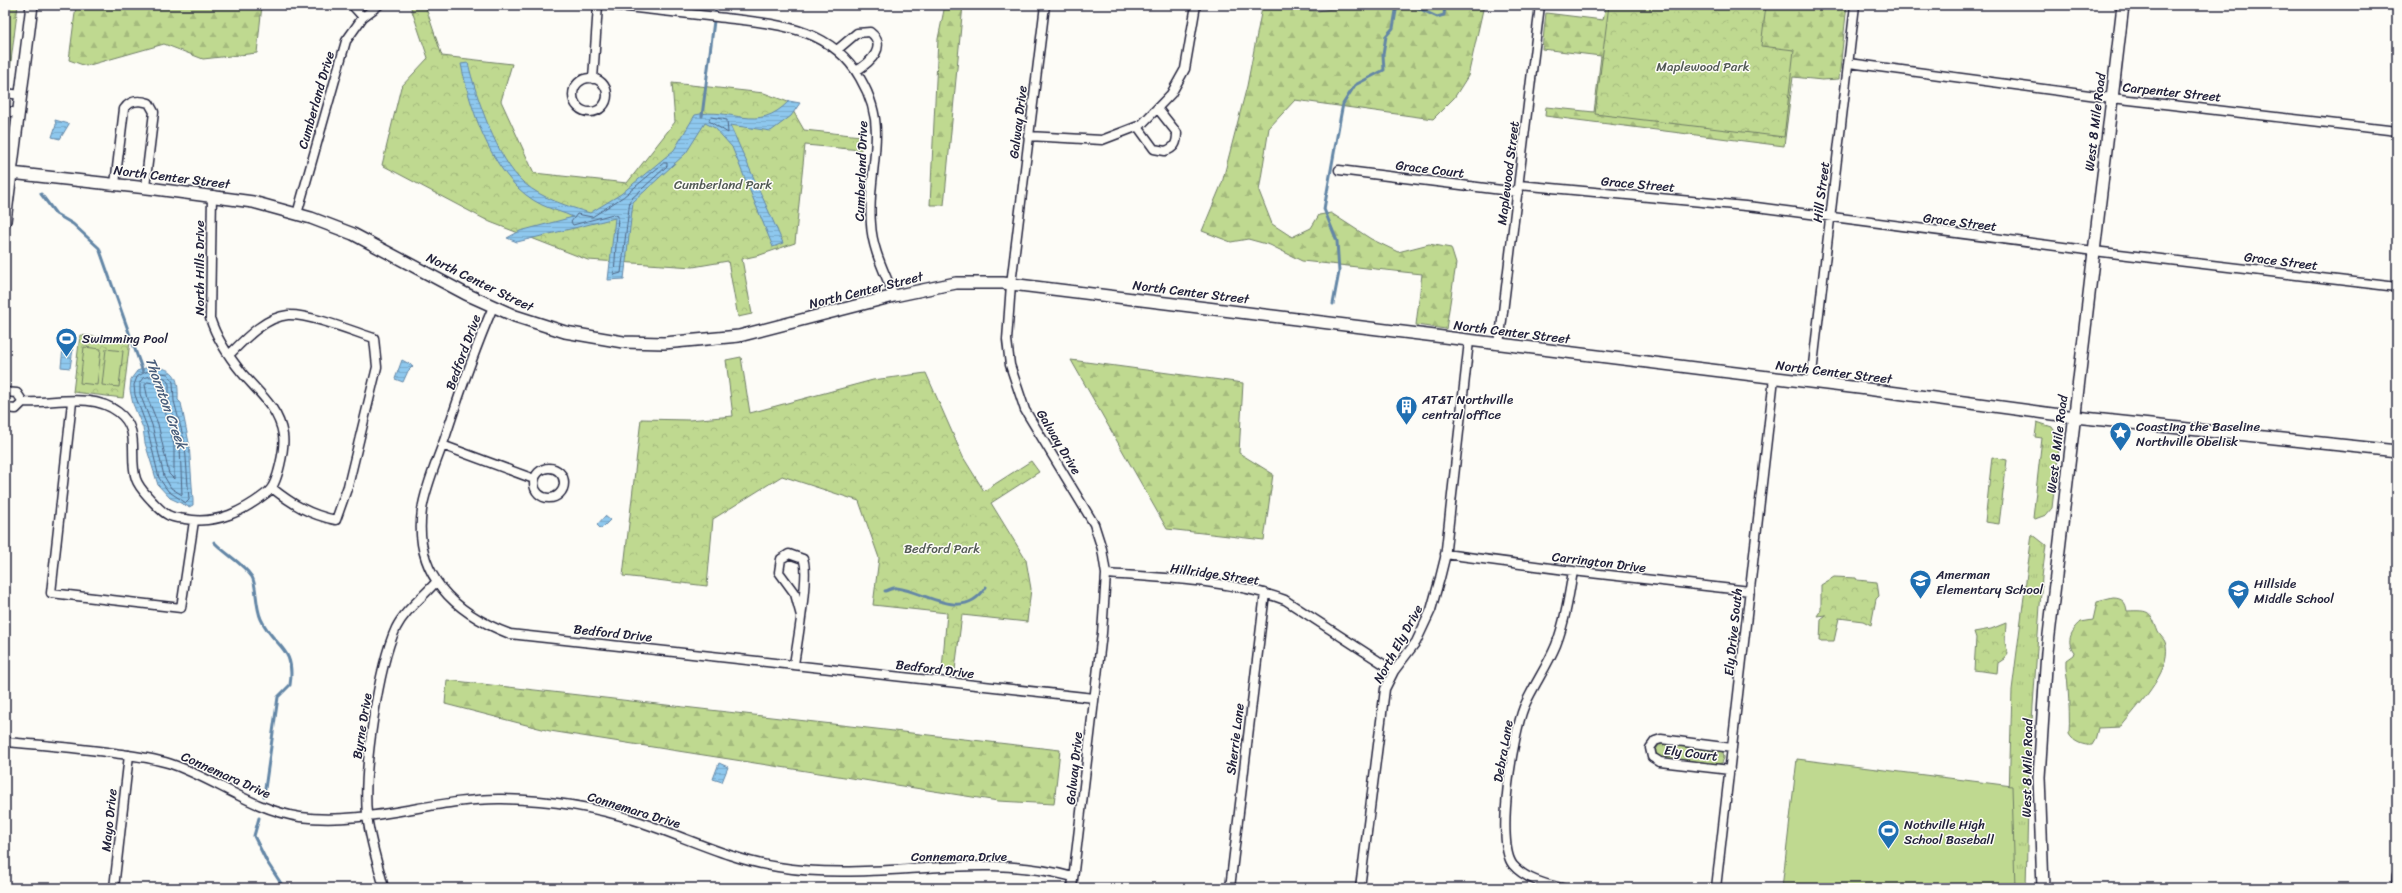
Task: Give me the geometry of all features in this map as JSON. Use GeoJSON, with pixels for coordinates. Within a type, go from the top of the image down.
{"type":"FeatureCollection","features":[{"type":"Feature","properties":{"kind":"street"},"geometry":{"type":"LineString","coordinates":[[5,221],[32,5]]}},
{"type":"Feature","properties":{"kind":"street"},"geometry":{"type":"LineString","coordinates":[[352,5],[363,17]]}},
{"type":"Feature","properties":{"kind":"street","name":"Cumberland Drive"},"geometry":{"type":"LineString","coordinates":[[297,214],[346,41],[363,17],[379,5]]}},
{"type":"Feature","properties":{"kind":"street"},"geometry":{"type":"LineString","coordinates":[[593,79],[598,5]]}},
{"type":"Feature","properties":{"kind":"street","name":"Cumberland Drive"},"geometry":{"type":"LineString","coordinates":[[609,5],[786,26],[817,36],[837,50],[856,71],[868,93],[875,120],[871,226],[874,244],[894,296]]}},
{"type":"Feature","properties":{"kind":"street","name":"Galway Drive"},"geometry":{"type":"LineString","coordinates":[[1045,5],[1011,284],[1007,340],[1010,365],[1026,410],[1043,442],[1079,497],[1094,524],[1102,549],[1106,574],[1105,602],[1072,888]]}},
{"type":"Feature","properties":{"kind":"street"},"geometry":{"type":"LineString","coordinates":[[1028,136],[1102,140],[1138,127],[1158,109],[1171,94],[1185,69],[1196,5]]}},
{"type":"Feature","properties":{"kind":"street","name":"Maplewood Street"},"geometry":{"type":"LineString","coordinates":[[1499,344],[1540,5]]}},
{"type":"Feature","properties":{"kind":"street","name":"Hill Street"},"geometry":{"type":"LineString","coordinates":[[1811,382],[1855,5]]}},
{"type":"Feature","properties":{"kind":"street","name":"West 8 Mile Road"},"geometry":{"type":"LineString","coordinates":[[2043,888],[2039,818],[2041,720],[2047,652],[2123,5]]}},
{"type":"Feature","properties":{"kind":"street"},"geometry":{"type":"LineString","coordinates":[[837,50],[857,33],[863,31],[875,36],[878,48],[875,55],[856,71]]}},
{"type":"Feature","properties":{"kind":"street","name":"Carpenter Street"},"geometry":{"type":"LineString","coordinates":[[1848,63],[2112,98],[2397,131]]}},
{"type":"Feature","properties":{"kind":"street"},"geometry":{"type":"LineString","coordinates":[[588,78],[593,79],[602,84],[607,98],[602,108],[587,112],[578,107],[573,98],[573,92],[578,83],[588,78]]}},
{"type":"Feature","properties":{"kind":"street"},"geometry":{"type":"LineString","coordinates":[[5,93],[21,95]]}},
{"type":"Feature","properties":{"kind":"street"},"geometry":{"type":"LineString","coordinates":[[115,184],[124,109],[131,103],[140,101],[149,103],[154,112],[145,187]]}},
{"type":"Feature","properties":{"kind":"street"},"geometry":{"type":"LineString","coordinates":[[1138,127],[1154,149],[1166,152],[1174,147],[1177,133],[1158,109]]}},
{"type":"Feature","properties":{"kind":"street"},"geometry":{"type":"LineString","coordinates":[[5,111],[18,113]]}},
{"type":"Feature","properties":{"kind":"street","name":"Grace Court"},"geometry":{"type":"LineString","coordinates":[[1338,170],[1519,188]]}},
{"type":"Feature","properties":{"kind":"street","name":"North Center Street"},"geometry":{"type":"LineString","coordinates":[[11,174],[212,195],[253,202],[297,214],[353,234],[493,307],[533,323],[565,332],[623,342],[664,343],[740,336],[894,296],[956,283],[1011,284],[1811,382],[2075,417],[2397,451]]}},
{"type":"Feature","properties":{"kind":"street","name":"Grace Street"},"geometry":{"type":"LineString","coordinates":[[1519,188],[1756,207],[1830,218],[2094,251],[2397,287]]}},
{"type":"Feature","properties":{"kind":"street","name":"North Hills Drive"},"geometry":{"type":"LineString","coordinates":[[212,195],[209,313],[213,327],[230,355],[242,372],[273,408],[283,435],[280,461],[272,488]]}},
{"type":"Feature","properties":{"kind":"street","name":"Bedford Drive"},"geometry":{"type":"LineString","coordinates":[[493,307],[442,445],[426,493],[421,534],[426,557],[436,582],[453,603],[468,615],[489,626],[510,634],[1094,698]]}},
{"type":"Feature","properties":{"kind":"street"},"geometry":{"type":"LineString","coordinates":[[5,408],[16,409],[23,402],[72,402],[98,403],[118,412],[127,422],[133,434],[135,475],[139,486],[168,516],[206,522],[228,516],[259,499],[272,488],[291,504],[318,517],[336,520],[348,486],[377,367],[374,338],[303,317],[288,315],[278,318],[255,331],[230,355]]}},
{"type":"Feature","properties":{"kind":"street","name":"North Ely Drive"},"geometry":{"type":"LineString","coordinates":[[1360,888],[1385,689],[1394,671],[1416,642],[1431,610],[1445,554],[1469,341]]}},
{"type":"Feature","properties":{"kind":"street","name":"Ely Drive South"},"geometry":{"type":"LineString","coordinates":[[1716,888],[1774,378]]}},
{"type":"Feature","properties":{"kind":"street"},"geometry":{"type":"LineString","coordinates":[[5,392],[17,393],[23,402]]}},
{"type":"Feature","properties":{"kind":"street"},"geometry":{"type":"LineString","coordinates":[[72,402],[51,593],[182,608],[194,521]]}},
{"type":"Feature","properties":{"kind":"street"},"geometry":{"type":"LineString","coordinates":[[442,445],[534,479]]}},
{"type":"Feature","properties":{"kind":"street"},"geometry":{"type":"LineString","coordinates":[[794,664],[800,616],[806,567],[803,559],[789,554],[781,559],[779,572],[795,594],[800,616]]}},
{"type":"Feature","properties":{"kind":"street","name":"Carrington Drive"},"geometry":{"type":"LineString","coordinates":[[1445,554],[1573,571],[1750,591]]}},
{"type":"Feature","properties":{"kind":"street","name":"Debra Lane"},"geometry":{"type":"LineString","coordinates":[[1562,888],[1538,881],[1522,873],[1513,864],[1506,843],[1506,822],[1511,757],[1517,726],[1524,707],[1556,645],[1569,595],[1573,571]]}},
{"type":"Feature","properties":{"kind":"street","name":"Hillridge Street"},"geometry":{"type":"LineString","coordinates":[[1106,574],[1201,583],[1265,593],[1285,600],[1394,671]]}},
{"type":"Feature","properties":{"kind":"street","name":"Byrne Drive"},"geometry":{"type":"LineString","coordinates":[[384,888],[367,815],[366,784],[376,709],[389,647],[397,627],[414,604],[436,582]]}},
{"type":"Feature","properties":{"kind":"street","name":"Sherrie Lane"},"geometry":{"type":"LineString","coordinates":[[1230,888],[1265,593]]}},
{"type":"Feature","properties":{"kind":"street","name":"Ely Court"},"geometry":{"type":"LineString","coordinates":[[1730,770],[1660,762],[1652,757],[1650,748],[1655,741],[1661,739],[1732,748]]}},
{"type":"Feature","properties":{"kind":"street","name":"Connemara Drive"},"geometry":{"type":"LineString","coordinates":[[5,742],[129,755],[159,760],[175,765],[258,805],[298,817],[326,819],[367,815],[440,803],[499,799],[544,801],[590,807],[753,861],[776,867],[821,871],[996,866],[1032,869],[1073,877]]}},
{"type":"Feature","properties":{"kind":"street","name":"Mayo Drive"},"geometry":{"type":"LineString","coordinates":[[114,888],[129,755]]}},
{"type":"Feature","properties":{"kind":"street"},"geometry":{"type":"LineString","coordinates":[[2396,888],[2397,876]]}},
{"type":"Feature","properties":{"kind":"green space"},"geometry":{"type":"Polygon","coordinates":[[[5,5],[18,5],[10,69],[5,78],[5,5]]]}},
{"type":"Feature","properties":{"kind":"green space"},"geometry":{"type":"Polygon","coordinates":[[[76,5],[262,5],[257,53],[203,59],[164,44],[86,66],[69,60],[76,5]]]}},
{"type":"Feature","properties":{"kind":"green space","name":"Cumberland Park"},"geometry":{"type":"Polygon","coordinates":[[[410,5],[425,5],[442,56],[512,64],[501,101],[534,173],[627,183],[675,122],[672,83],[764,93],[788,102],[804,130],[861,136],[861,150],[805,145],[795,243],[760,255],[742,259],[752,314],[738,317],[728,261],[693,267],[588,260],[490,222],[382,165],[401,87],[428,58],[410,5]]]}},
{"type":"Feature","properties":{"kind":"green space"},"geometry":{"type":"Polygon","coordinates":[[[945,5],[963,5],[944,205],[930,205],[938,39],[945,5]]]}},
{"type":"Feature","properties":{"kind":"green space"},"geometry":{"type":"Polygon","coordinates":[[[1365,5],[1484,5],[1468,76],[1454,98],[1433,119],[1295,100],[1269,128],[1259,191],[1272,224],[1292,237],[1311,228],[1319,215],[1331,213],[1371,239],[1398,252],[1429,244],[1451,248],[1456,264],[1446,329],[1416,325],[1422,274],[1302,261],[1270,245],[1248,239],[1231,242],[1202,231],[1222,183],[1247,86],[1262,8],[1317,11],[1365,5]]]}},
{"type":"Feature","properties":{"kind":"green space","name":"Maplewood Park"},"geometry":{"type":"Polygon","coordinates":[[[1606,5],[1847,5],[1839,79],[1822,80],[1793,77],[1784,146],[1545,116],[1546,107],[1594,112],[1601,56],[1542,49],[1546,13],[1603,20],[1606,5]]]}},
{"type":"Feature","properties":{"kind":"green space","name":"Maplewood Park"},"geometry":{"type":"Polygon","coordinates":[[[1609,5],[1766,5],[1761,46],[1794,50],[1784,137],[1595,114],[1609,5]]]}},
{"type":"Feature","properties":{"kind":"green space"},"geometry":{"type":"Polygon","coordinates":[[[80,335],[130,341],[123,398],[73,392],[80,335]]]}},
{"type":"Feature","properties":{"kind":"green space"},"geometry":{"type":"Polygon","coordinates":[[[84,347],[101,349],[97,385],[80,383],[84,347]]]}},
{"type":"Feature","properties":{"kind":"green space"},"geometry":{"type":"Polygon","coordinates":[[[106,349],[123,351],[119,387],[102,385],[106,349]]]}},
{"type":"Feature","properties":{"kind":"green space","name":"Bedford Park"},"geometry":{"type":"Polygon","coordinates":[[[741,357],[750,413],[873,380],[926,373],[963,457],[984,491],[1031,461],[1039,472],[991,503],[1026,560],[1031,589],[1027,622],[962,615],[955,670],[942,669],[947,613],[873,605],[879,558],[859,501],[782,476],[713,519],[707,586],[623,576],[641,419],[689,420],[733,416],[726,360],[741,357]]]}},
{"type":"Feature","properties":{"kind":"green space"},"geometry":{"type":"Polygon","coordinates":[[[1071,360],[1243,383],[1239,453],[1273,474],[1264,540],[1167,529],[1071,360]]]}},
{"type":"Feature","properties":{"kind":"green space"},"geometry":{"type":"Polygon","coordinates":[[[2037,422],[2052,427],[2060,439],[2052,508],[2046,515],[2035,519],[2033,518],[2042,438],[2035,437],[2037,422]]]}},
{"type":"Feature","properties":{"kind":"green space"},"geometry":{"type":"Polygon","coordinates":[[[1992,457],[2007,460],[1999,524],[1985,522],[1992,457]]]}},
{"type":"Feature","properties":{"kind":"green space"},"geometry":{"type":"Polygon","coordinates":[[[2032,534],[2046,545],[2042,577],[2029,763],[2026,888],[1992,888],[2009,796],[2012,690],[2032,534]]]}},
{"type":"Feature","properties":{"kind":"green space"},"geometry":{"type":"Polygon","coordinates":[[[1834,577],[1856,578],[1857,580],[1877,582],[1879,596],[1876,599],[1871,625],[1863,621],[1839,618],[1834,641],[1820,641],[1821,619],[1826,615],[1817,616],[1821,610],[1821,585],[1834,577]]]}},
{"type":"Feature","properties":{"kind":"green space"},"geometry":{"type":"Polygon","coordinates":[[[2113,598],[2123,601],[2126,605],[2127,611],[2141,611],[2148,613],[2151,616],[2158,632],[2164,639],[2166,645],[2166,656],[2158,678],[2144,699],[2121,727],[2098,728],[2092,745],[2086,745],[2079,743],[2069,734],[2066,660],[2073,655],[2074,652],[2070,644],[2072,632],[2081,622],[2093,620],[2097,602],[2113,598]]]}},
{"type":"Feature","properties":{"kind":"green space"},"geometry":{"type":"Polygon","coordinates":[[[2006,623],[2005,643],[2008,653],[2004,659],[1998,663],[1997,673],[1974,670],[1976,638],[1974,632],[1991,629],[2006,623]]]}},
{"type":"Feature","properties":{"kind":"green space"},"geometry":{"type":"Polygon","coordinates":[[[447,680],[1060,750],[1054,804],[998,801],[550,731],[445,704],[447,680]]]}},
{"type":"Feature","properties":{"kind":"green space"},"geometry":{"type":"Polygon","coordinates":[[[1659,744],[1719,750],[1723,752],[1724,758],[1722,763],[1717,764],[1661,758],[1655,752],[1659,744]]]}},
{"type":"Feature","properties":{"kind":"green space","name":"Nothville High School Baseball"},"geometry":{"type":"Polygon","coordinates":[[[1797,759],[2012,786],[2015,888],[1782,888],[1797,759]]]}},
{"type":"Feature","properties":{"kind":"water"},"geometry":{"type":"Polygon","coordinates":[[[468,63],[476,92],[489,127],[505,159],[514,173],[531,189],[547,198],[590,213],[621,194],[674,150],[695,115],[709,113],[755,118],[766,116],[777,111],[789,101],[800,103],[791,116],[771,131],[730,125],[783,243],[773,247],[732,147],[715,128],[705,123],[686,153],[633,202],[624,279],[608,280],[615,218],[517,242],[507,238],[520,231],[573,217],[542,205],[525,194],[510,180],[498,163],[478,124],[465,83],[461,64],[468,63]]]}},
{"type":"Feature","properties":{"kind":"water"},"geometry":{"type":"Polygon","coordinates":[[[55,120],[69,124],[60,139],[52,137],[56,125],[55,120]]]}},
{"type":"Feature","properties":{"kind":"water","name":"Swimming Pool"},"geometry":{"type":"Polygon","coordinates":[[[63,348],[73,349],[70,368],[61,367],[63,348]]]}},
{"type":"Feature","properties":{"kind":"water"},"geometry":{"type":"Polygon","coordinates":[[[402,360],[413,366],[408,371],[403,382],[395,379],[402,360]]]}},
{"type":"Feature","properties":{"kind":"water"},"geometry":{"type":"Polygon","coordinates":[[[148,367],[157,367],[169,371],[176,379],[178,400],[181,403],[189,443],[193,505],[189,507],[170,498],[158,485],[145,443],[143,428],[133,404],[130,390],[131,379],[137,371],[148,367]]]}},
{"type":"Feature","properties":{"kind":"water"},"geometry":{"type":"Polygon","coordinates":[[[605,516],[610,520],[601,529],[597,525],[605,516]]]}},
{"type":"Feature","properties":{"kind":"water"},"geometry":{"type":"Polygon","coordinates":[[[719,763],[728,767],[722,782],[713,779],[719,763]]]}},
{"type":"Feature","properties":{"kind":"waterway"},"geometry":{"type":"LineString","coordinates":[[702,116],[716,5]]}},
{"type":"Feature","properties":{"kind":"waterway"},"geometry":{"type":"LineString","coordinates":[[1333,304],[1339,272],[1337,241],[1324,209],[1343,104],[1355,85],[1384,70],[1383,55],[1386,36],[1393,28],[1397,5]]}},
{"type":"Feature","properties":{"kind":"waterway"},"geometry":{"type":"LineString","coordinates":[[1412,5],[1437,17],[1444,15],[1445,5]]}},
{"type":"Feature","properties":{"kind":"waterway","name":"Thornton Creek"},"geometry":{"type":"LineString","coordinates":[[41,194],[56,214],[73,224],[99,248],[143,372]]}},
{"type":"Feature","properties":{"kind":"waterway","name":"Thornton Creek"},"geometry":{"type":"LineString","coordinates":[[214,542],[244,567],[252,577],[255,585],[261,619],[266,629],[283,648],[290,662],[290,685],[278,697],[264,796]]}},
{"type":"Feature","properties":{"kind":"waterway"},"geometry":{"type":"LineString","coordinates":[[885,591],[892,588],[897,588],[932,599],[956,604],[967,603],[977,598],[986,587]]}},
{"type":"Feature","properties":{"kind":"waterway","name":"Thornton Creek"},"geometry":{"type":"LineString","coordinates":[[259,818],[254,836],[267,862],[284,888]]}},
{"type":"Feature","properties":{"kind":"place","name":"Swimming Pool"},"geometry":{"type":"Point","coordinates":[67,358]}},
{"type":"Feature","properties":{"kind":"place","name":"AT&T Northville central office"},"geometry":{"type":"Point","coordinates":[1406,426]}},
{"type":"Feature","properties":{"kind":"place","name":"Coasting the Baseline Northville Obelisk"},"geometry":{"type":"Point","coordinates":[2121,452]}},
{"type":"Feature","properties":{"kind":"place","name":"Amerman Elementary School"},"geometry":{"type":"Point","coordinates":[1921,600]}},
{"type":"Feature","properties":{"kind":"place","name":"Hillside Middle School"},"geometry":{"type":"Point","coordinates":[2238,610]}},
{"type":"Feature","properties":{"kind":"place","name":"Nothville High School Baseball"},"geometry":{"type":"Point","coordinates":[1888,850]}}]}
